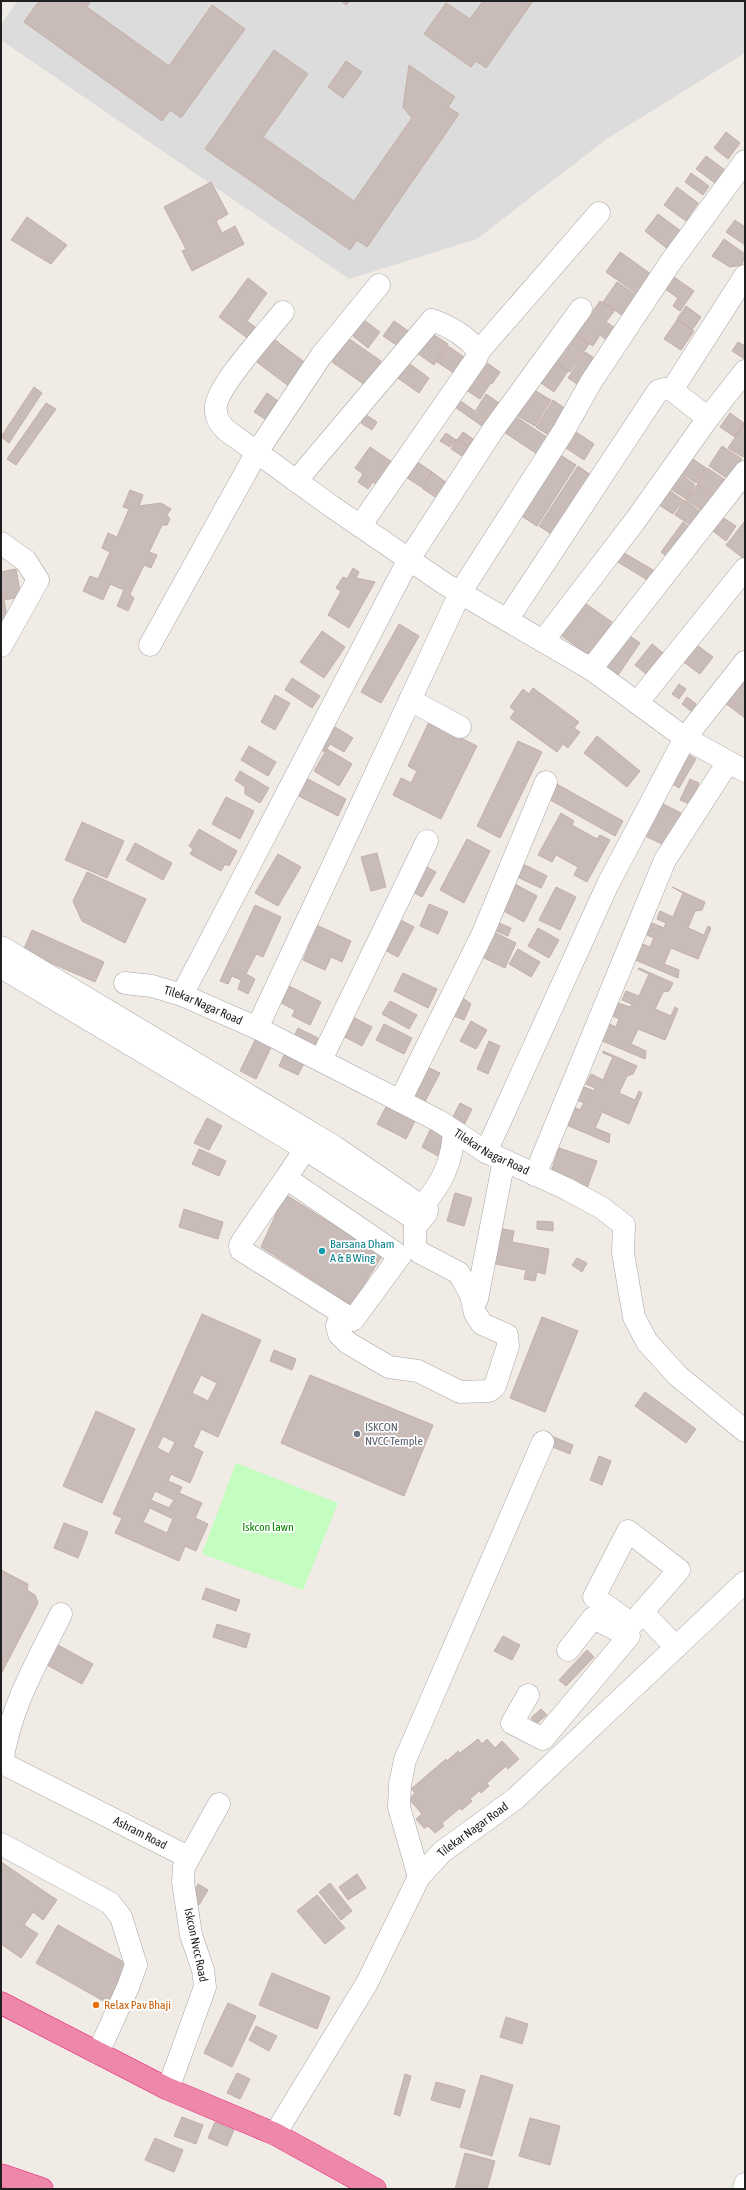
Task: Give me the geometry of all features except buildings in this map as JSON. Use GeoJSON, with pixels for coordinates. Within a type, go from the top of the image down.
{"type":"FeatureCollection","features":[{"type":"Feature","properties":{"kind":"highway"},"geometry":{"type":"LineString","coordinates":[[1,2003],[168,2089],[274,2134],[375,2189]]}},
{"type":"Feature","properties":{"kind":"highway"},"geometry":{"type":"LineString","coordinates":[[1,2176],[42,2189]]}},
{"type":"Feature","properties":{"kind":"street"},"geometry":{"type":"LineString","coordinates":[[258,1028],[460,593],[563,432],[591,382],[670,263],[745,160]]}},
{"type":"Feature","properties":{"kind":"street"},"geometry":{"type":"LineString","coordinates":[[360,526],[476,358],[479,351],[599,213]]}},
{"type":"Feature","properties":{"kind":"street"},"geometry":{"type":"LineString","coordinates":[[672,390],[745,276]]}},
{"type":"Feature","properties":{"kind":"street"},"geometry":{"type":"LineString","coordinates":[[150,644],[257,452],[321,356],[379,285]]}},
{"type":"Feature","properties":{"kind":"street"},"geometry":{"type":"LineString","coordinates":[[182,995],[409,559],[493,430],[581,309]]}},
{"type":"Feature","properties":{"kind":"street"},"geometry":{"type":"LineString","coordinates":[[283,312],[226,384],[216,405],[218,421],[226,430],[360,526],[460,593],[591,669],[685,738],[740,765]]}},
{"type":"Feature","properties":{"kind":"street"},"geometry":{"type":"LineString","coordinates":[[296,481],[432,320],[443,324],[472,343],[479,351]]}},
{"type":"Feature","properties":{"kind":"street"},"geometry":{"type":"LineString","coordinates":[[543,641],[635,521],[708,418],[742,381]]}},
{"type":"Feature","properties":{"kind":"street"},"geometry":{"type":"LineString","coordinates":[[507,620],[658,391],[664,389],[672,390],[708,418]]}},
{"type":"Feature","properties":{"kind":"street"},"geometry":{"type":"LineString","coordinates":[[591,669],[745,472]]}},
{"type":"Feature","properties":{"kind":"street"},"geometry":{"type":"LineString","coordinates":[[1,543],[26,561],[38,580],[1,646]]}},
{"type":"Feature","properties":{"kind":"street"},"geometry":{"type":"LineString","coordinates":[[637,703],[745,569]]}},
{"type":"Feature","properties":{"kind":"street"},"geometry":{"type":"LineString","coordinates":[[477,1299],[495,1156],[608,884],[685,738],[745,662]]}},
{"type":"Feature","properties":{"kind":"street"},"geometry":{"type":"LineString","coordinates":[[410,700],[460,727]]}},
{"type":"Feature","properties":{"kind":"street"},"geometry":{"type":"LineString","coordinates":[[535,1174],[664,860],[721,772],[740,765]]}},
{"type":"Feature","properties":{"kind":"street"},"geometry":{"type":"LineString","coordinates":[[400,1101],[483,933],[546,782]]}},
{"type":"Feature","properties":{"kind":"street"},"geometry":{"type":"LineString","coordinates":[[321,1060],[427,841]]}},
{"type":"Feature","properties":{"kind":"street"},"geometry":{"type":"LineString","coordinates":[[1,947],[310,1142],[418,1213]]}},
{"type":"Feature","properties":{"kind":"street"},"geometry":{"type":"LineString","coordinates":[[1,967],[310,1142]]}},
{"type":"Feature","properties":{"kind":"street","name":"Tilekar Nagar Road"},"geometry":{"type":"LineString","coordinates":[[126,983],[152,986],[182,995],[258,1028],[439,1121],[454,1132],[495,1156],[535,1174],[602,1208],[624,1225],[623,1253],[634,1317],[647,1342],[678,1376],[745,1432]]}},
{"type":"Feature","properties":{"kind":"street"},"geometry":{"type":"LineString","coordinates":[[342,1314],[336,1326],[339,1334],[348,1343],[389,1367],[418,1370],[460,1392],[489,1391],[495,1386],[508,1346],[507,1335],[482,1324],[475,1313],[471,1295],[459,1273],[419,1252],[415,1246],[418,1213],[433,1193],[447,1169],[453,1145],[454,1132]]}},
{"type":"Feature","properties":{"kind":"street"},"geometry":{"type":"LineString","coordinates":[[286,1178],[400,1256],[352,1320],[241,1250],[240,1246],[242,1240],[310,1142]]}},
{"type":"Feature","properties":{"kind":"street"},"geometry":{"type":"LineString","coordinates":[[420,1877],[399,1807],[400,1784],[405,1760],[543,1442]]}},
{"type":"Feature","properties":{"kind":"street","name":"Tilekar Nagar Road"},"geometry":{"type":"LineString","coordinates":[[274,2134],[367,1983],[420,1877],[442,1852],[515,1799],[745,1582]]}},
{"type":"Feature","properties":{"kind":"street"},"geometry":{"type":"LineString","coordinates":[[643,1613],[676,1647]]}},
{"type":"Feature","properties":{"kind":"street","name":"Ashram Road"},"geometry":{"type":"LineString","coordinates":[[61,1614],[15,1707],[6,1740],[2,1763],[188,1857]]}},
{"type":"Feature","properties":{"kind":"street"},"geometry":{"type":"LineString","coordinates":[[528,1695],[512,1723],[543,1739],[629,1636],[593,1618],[568,1650]]}},
{"type":"Feature","properties":{"kind":"street"},"geometry":{"type":"LineString","coordinates":[[584,1691],[608,1712]]}},
{"type":"Feature","properties":{"kind":"street","name":"Iskcon Nvcc Road"},"geometry":{"type":"LineString","coordinates":[[168,2089],[205,1987],[203,1970],[191,1935],[183,1882],[184,1867],[188,1857],[219,1804]]}},
{"type":"Feature","properties":{"kind":"street"},"geometry":{"type":"LineString","coordinates":[[1,1844],[110,1903],[121,1917],[136,1965],[128,1987],[98,2052]]}},
{"type":"Feature","properties":{"kind":"street"},"geometry":{"type":"LineString","coordinates":[[744,2189],[745,2184]]}},
{"type":"Feature","properties":{"kind":"shaded area"},"geometry":{"type":"Polygon","coordinates":[[[17,1],[745,1],[745,53],[608,138],[477,239],[349,279],[1,40],[1,25],[17,1]]]}},
{"type":"Feature","properties":{"kind":"green space","name":"Iskcon lawn"},"geometry":{"type":"Polygon","coordinates":[[[236,1463],[338,1503],[303,1590],[202,1554],[236,1463]]]}},
{"type":"Feature","properties":{"kind":"place","name":"Barsana Dham A & B Wing"},"geometry":{"type":"Point","coordinates":[322,1251]}},
{"type":"Feature","properties":{"kind":"place","name":"ISKCON NVCC Temple"},"geometry":{"type":"Point","coordinates":[357,1434]}},
{"type":"Feature","properties":{"kind":"place","name":"Relax Pav Bhaji"},"geometry":{"type":"Point","coordinates":[96,2005]}}]}
